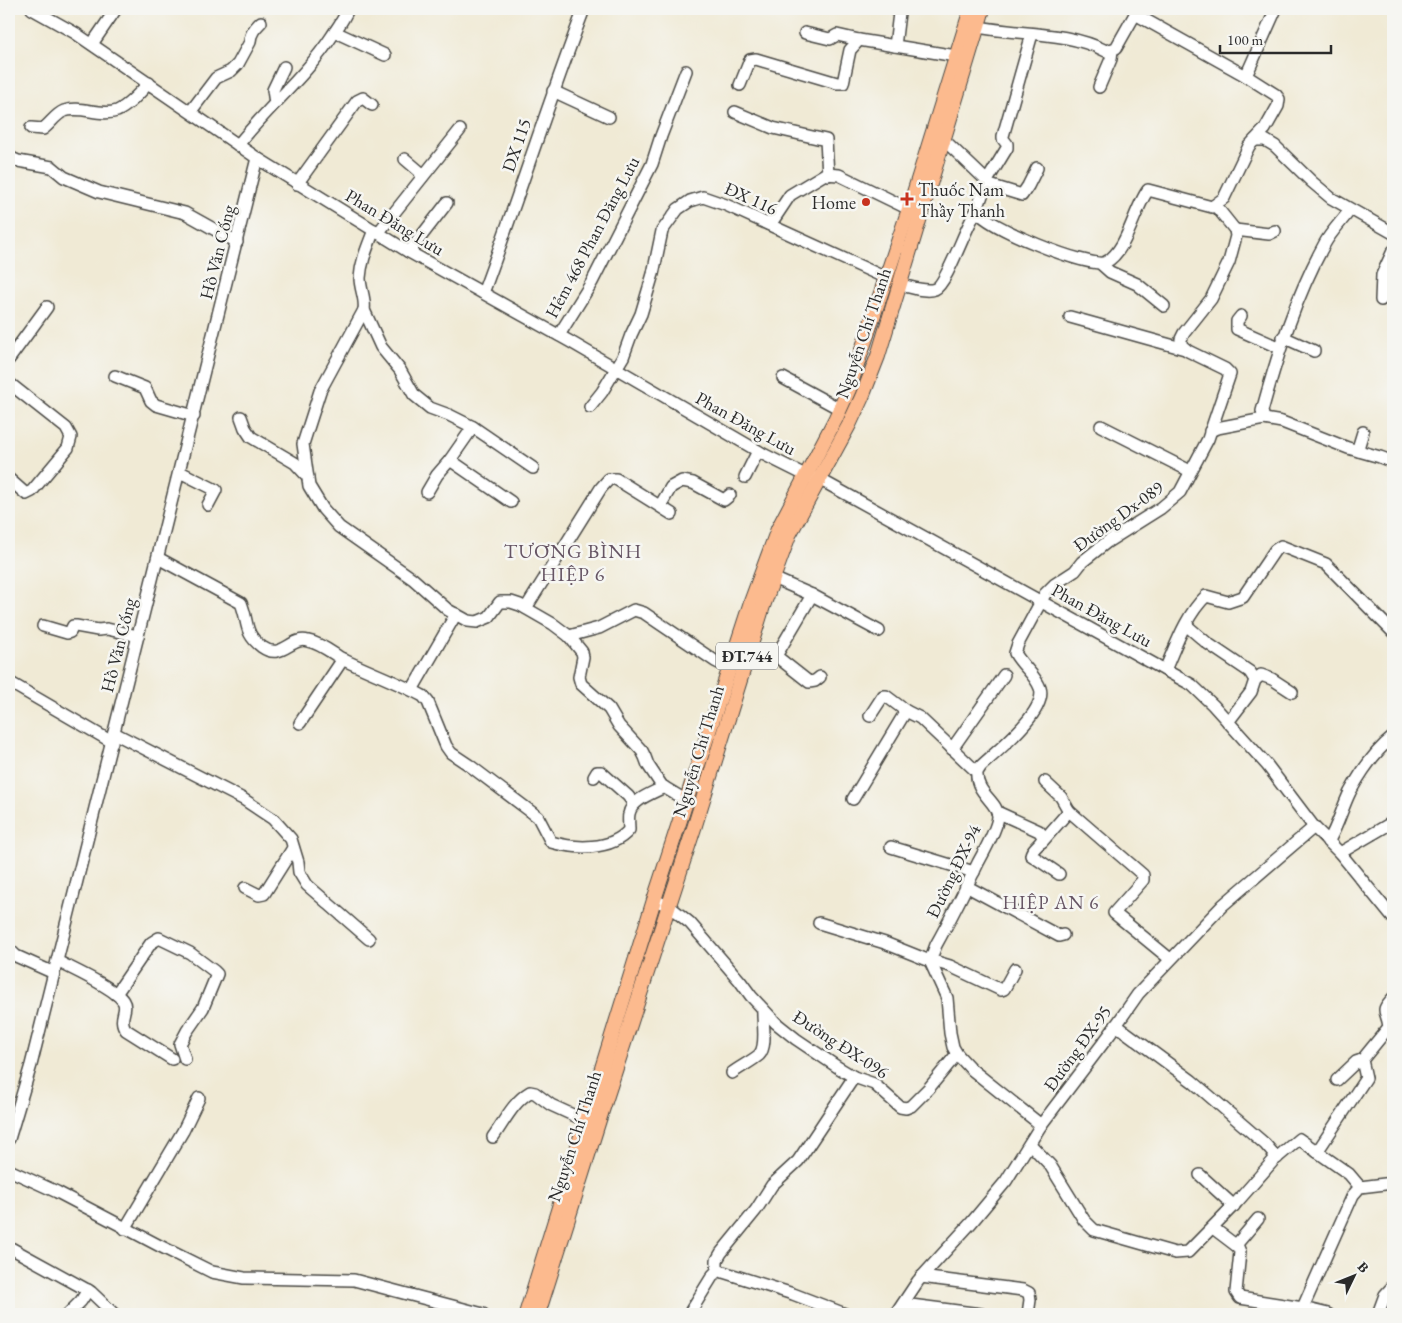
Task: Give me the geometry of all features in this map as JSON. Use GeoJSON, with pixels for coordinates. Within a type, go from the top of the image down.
{"type":"FeatureCollection","features":[{"type":"Feature","properties":{"kind":"main road","name":"Nguyễn Chí Thanh"},"geometry":{"type":"LineString","coordinates":[[526,1314],[654,900],[687,801],[789,535],[862,397],[878,356],[900,284],[956,56],[971,9]]}},
{"type":"Feature","properties":{"kind":"main road","name":"Nguyễn Chí Thanh"},"geometry":{"type":"LineString","coordinates":[[538,1314],[669,906],[778,529],[849,389],[909,208],[983,9]]}},
{"type":"Feature","properties":{"kind":"street","name":"Phan Đăng Lưu"},"geometry":{"type":"LineString","coordinates":[[32,9],[92,44],[297,184],[409,252],[559,335],[758,451],[805,475],[819,479],[1192,685],[1267,765],[1314,827],[1340,853],[1393,918]]}},
{"type":"Feature","properties":{"kind":"street"},"geometry":{"type":"LineString","coordinates":[[92,44],[116,9]]}},
{"type":"Feature","properties":{"kind":"street"},"geometry":{"type":"LineString","coordinates":[[238,145],[325,47],[348,9]]}},
{"type":"Feature","properties":{"kind":"street","name":"DX 115"},"geometry":{"type":"LineString","coordinates":[[483,293],[509,225],[553,91],[584,9]]}},
{"type":"Feature","properties":{"kind":"street"},"geometry":{"type":"LineString","coordinates":[[894,9],[899,13],[895,46]]}},
{"type":"Feature","properties":{"kind":"street"},"geometry":{"type":"LineString","coordinates":[[1246,76],[1276,9]]}},
{"type":"Feature","properties":{"kind":"street"},"geometry":{"type":"LineString","coordinates":[[977,210],[982,218],[1030,241],[1086,262],[1102,264],[1107,262],[1117,251],[1148,190],[1212,207],[1224,198],[1247,150],[1269,121],[1278,106],[1279,99],[1262,85],[1137,12],[1116,48],[1112,50],[1106,50],[1069,38],[978,26]]}},
{"type":"Feature","properties":{"kind":"street"},"geometry":{"type":"LineString","coordinates":[[191,111],[216,78],[231,71],[238,64],[250,42],[250,37],[255,27],[261,22]]}},
{"type":"Feature","properties":{"kind":"street"},"geometry":{"type":"LineString","coordinates":[[335,32],[385,55]]}},
{"type":"Feature","properties":{"kind":"street"},"geometry":{"type":"LineString","coordinates":[[805,33],[830,38],[837,35],[956,56]]}},
{"type":"Feature","properties":{"kind":"street"},"geometry":{"type":"LineString","coordinates":[[900,284],[929,290],[936,289],[953,262],[969,221],[977,210],[986,182],[1007,148],[1003,136],[1017,93],[1032,34]]}},
{"type":"Feature","properties":{"kind":"street"},"geometry":{"type":"LineString","coordinates":[[740,85],[750,60],[843,83],[850,50],[859,40]]}},
{"type":"Feature","properties":{"kind":"street"},"geometry":{"type":"LineString","coordinates":[[1099,87],[1111,59],[1112,50]]}},
{"type":"Feature","properties":{"kind":"street"},"geometry":{"type":"LineString","coordinates":[[275,103],[273,90],[284,68]]}},
{"type":"Feature","properties":{"kind":"street","name":"Hẻm 468 Phan Đăng Lưu"},"geometry":{"type":"LineString","coordinates":[[559,335],[592,282],[652,164],[686,71]]}},
{"type":"Feature","properties":{"kind":"street"},"geometry":{"type":"LineString","coordinates":[[31,128],[43,129],[59,114],[67,110],[84,109],[108,113],[116,111],[149,83]]}},
{"type":"Feature","properties":{"kind":"street"},"geometry":{"type":"LineString","coordinates":[[553,91],[609,117]]}},
{"type":"Feature","properties":{"kind":"street"},"geometry":{"type":"LineString","coordinates":[[297,184],[357,101],[364,98],[372,105]]}},
{"type":"Feature","properties":{"kind":"street"},"geometry":{"type":"LineString","coordinates":[[735,112],[770,127],[826,140],[828,174]]}},
{"type":"Feature","properties":{"kind":"street"},"geometry":{"type":"LineString","coordinates":[[460,130],[419,183],[376,232],[363,261],[360,280],[365,304],[364,310],[320,391],[303,444],[309,486],[323,509],[339,527],[413,579],[448,610],[468,621],[477,622],[489,617],[500,602],[511,602],[526,608],[569,636],[582,652],[583,657],[579,677],[581,684],[609,709],[618,726],[642,751],[648,765],[664,787],[687,801]]}},
{"type":"Feature","properties":{"kind":"street"},"geometry":{"type":"LineString","coordinates":[[937,137],[986,182],[1022,195],[1036,168]]}},
{"type":"Feature","properties":{"kind":"street"},"geometry":{"type":"LineString","coordinates":[[1256,140],[1265,140],[1277,147],[1320,190],[1350,210],[1393,233]]}},
{"type":"Feature","properties":{"kind":"street"},"geometry":{"type":"LineString","coordinates":[[9,157],[18,161],[52,167],[64,177],[100,192],[185,214],[237,242]]}},
{"type":"Feature","properties":{"kind":"street","name":"Hồ Văn Cống"},"geometry":{"type":"LineString","coordinates":[[9,1139],[31,1065],[258,158]]}},
{"type":"Feature","properties":{"kind":"street"},"geometry":{"type":"LineString","coordinates":[[405,159],[419,171],[422,178]]}},
{"type":"Feature","properties":{"kind":"street"},"geometry":{"type":"LineString","coordinates":[[768,224],[774,219],[790,195],[828,174],[839,175],[909,208]]}},
{"type":"Feature","properties":{"kind":"street","name":"ĐX 116"},"geometry":{"type":"LineString","coordinates":[[590,407],[616,368],[641,314],[653,274],[662,231],[678,209],[690,202],[703,197],[726,205],[886,278]]}},
{"type":"Feature","properties":{"kind":"street"},"geometry":{"type":"LineString","coordinates":[[409,252],[447,203]]}},
{"type":"Feature","properties":{"kind":"street"},"geometry":{"type":"LineString","coordinates":[[1186,349],[1180,345],[1181,339],[1211,299],[1229,262],[1236,236],[1235,230],[1215,205]]}},
{"type":"Feature","properties":{"kind":"street"},"geometry":{"type":"LineString","coordinates":[[1264,419],[1262,411],[1282,342],[1306,280],[1325,243],[1350,210]]}},
{"type":"Feature","properties":{"kind":"street"},"geometry":{"type":"LineString","coordinates":[[1235,230],[1268,234],[1275,230]]}},
{"type":"Feature","properties":{"kind":"street"},"geometry":{"type":"LineString","coordinates":[[1381,300],[1382,275],[1393,251]]}},
{"type":"Feature","properties":{"kind":"street"},"geometry":{"type":"LineString","coordinates":[[1102,264],[1110,272],[1137,284],[1164,306]]}},
{"type":"Feature","properties":{"kind":"street"},"geometry":{"type":"LineString","coordinates":[[9,359],[47,307]]}},
{"type":"Feature","properties":{"kind":"street"},"geometry":{"type":"LineString","coordinates":[[364,310],[381,347],[400,370],[414,395],[430,408],[473,427],[533,468]]}},
{"type":"Feature","properties":{"kind":"street"},"geometry":{"type":"LineString","coordinates":[[1241,316],[1237,321],[1237,329],[1314,350]]}},
{"type":"Feature","properties":{"kind":"street"},"geometry":{"type":"LineString","coordinates":[[1070,317],[1186,349]]}},
{"type":"Feature","properties":{"kind":"street","name":"Đường Dx-089"},"geometry":{"type":"LineString","coordinates":[[1041,601],[1055,584],[1075,571],[1082,562],[1107,542],[1175,498],[1183,486],[1210,432],[1230,374],[1225,369],[1186,349]]}},
{"type":"Feature","properties":{"kind":"street"},"geometry":{"type":"LineString","coordinates":[[115,376],[145,388],[151,401],[156,405],[194,416]]}},
{"type":"Feature","properties":{"kind":"street"},"geometry":{"type":"LineString","coordinates":[[783,378],[840,409]]}},
{"type":"Feature","properties":{"kind":"street"},"geometry":{"type":"LineString","coordinates":[[9,383],[66,428],[71,437],[68,448],[29,493],[26,494],[9,479]]}},
{"type":"Feature","properties":{"kind":"street"},"geometry":{"type":"LineString","coordinates":[[241,417],[251,437],[295,463],[308,477]]}},
{"type":"Feature","properties":{"kind":"street"},"geometry":{"type":"LineString","coordinates":[[1210,432],[1217,428],[1264,419],[1282,422],[1348,448],[1393,462]]}},
{"type":"Feature","properties":{"kind":"street"},"geometry":{"type":"LineString","coordinates":[[1101,426],[1190,471]]}},
{"type":"Feature","properties":{"kind":"street"},"geometry":{"type":"LineString","coordinates":[[427,492],[437,475],[473,427]]}},
{"type":"Feature","properties":{"kind":"street"},"geometry":{"type":"LineString","coordinates":[[1359,451],[1363,432]]}},
{"type":"Feature","properties":{"kind":"street"},"geometry":{"type":"LineString","coordinates":[[745,477],[758,451]]}},
{"type":"Feature","properties":{"kind":"street"},"geometry":{"type":"LineString","coordinates":[[450,460],[511,502]]}},
{"type":"Feature","properties":{"kind":"street"},"geometry":{"type":"LineString","coordinates":[[180,472],[216,490],[208,506]]}},
{"type":"Feature","properties":{"kind":"street"},"geometry":{"type":"LineString","coordinates":[[526,608],[601,488],[609,479],[616,478],[672,514]]}},
{"type":"Feature","properties":{"kind":"street"},"geometry":{"type":"LineString","coordinates":[[660,506],[671,487],[682,481],[693,483],[724,500],[730,495]]}},
{"type":"Feature","properties":{"kind":"street"},"geometry":{"type":"LineString","coordinates":[[1164,670],[1191,616],[1206,596],[1228,602],[1243,597],[1275,550],[1281,546],[1326,564],[1393,632]]}},
{"type":"Feature","properties":{"kind":"street"},"geometry":{"type":"LineString","coordinates":[[158,558],[241,603],[250,637],[263,648],[276,652],[299,642],[309,641],[423,696],[428,702],[446,746],[451,753],[538,818],[551,842],[596,847],[607,844],[625,835],[629,830],[628,815],[634,804],[664,787]]}},
{"type":"Feature","properties":{"kind":"street"},"geometry":{"type":"LineString","coordinates":[[773,578],[812,595],[879,631]]}},
{"type":"Feature","properties":{"kind":"street"},"geometry":{"type":"LineString","coordinates":[[812,595],[776,656],[809,682],[815,681],[820,677]]}},
{"type":"Feature","properties":{"kind":"street"},"geometry":{"type":"LineString","coordinates":[[870,716],[883,696],[886,696],[906,711],[920,718],[977,772],[981,766],[1018,732],[1042,697],[1039,686],[1015,653],[1041,601]]}},
{"type":"Feature","properties":{"kind":"street"},"geometry":{"type":"LineString","coordinates":[[569,636],[599,628],[634,610],[644,613],[715,661],[736,670]]}},
{"type":"Feature","properties":{"kind":"street"},"geometry":{"type":"LineString","coordinates":[[412,690],[456,614]]}},
{"type":"Feature","properties":{"kind":"street"},"geometry":{"type":"LineString","coordinates":[[1186,625],[1207,643],[1250,672],[1255,680]]}},
{"type":"Feature","properties":{"kind":"street"},"geometry":{"type":"LineString","coordinates":[[43,626],[67,633],[70,632],[72,627],[76,626],[98,630],[107,629],[138,636]]}},
{"type":"Feature","properties":{"kind":"street"},"geometry":{"type":"LineString","coordinates":[[300,723],[343,659]]}},
{"type":"Feature","properties":{"kind":"street"},"geometry":{"type":"LineString","coordinates":[[952,749],[1004,675]]}},
{"type":"Feature","properties":{"kind":"street"},"geometry":{"type":"LineString","coordinates":[[1228,722],[1251,692],[1255,680],[1261,675],[1272,679],[1292,692]]}},
{"type":"Feature","properties":{"kind":"street"},"geometry":{"type":"LineString","coordinates":[[9,682],[113,737],[243,799],[273,819],[291,839],[299,872],[307,885],[369,939]]}},
{"type":"Feature","properties":{"kind":"street"},"geometry":{"type":"LineString","coordinates":[[853,799],[906,711]]}},
{"type":"Feature","properties":{"kind":"street"},"geometry":{"type":"LineString","coordinates":[[1328,842],[1335,831],[1350,792],[1370,761],[1393,737]]}},
{"type":"Feature","properties":{"kind":"street"},"geometry":{"type":"LineString","coordinates":[[594,777],[597,772],[601,772],[628,796],[634,804]]}},
{"type":"Feature","properties":{"kind":"street","name":"Đường ĐX-94"},"geometry":{"type":"LineString","coordinates":[[930,961],[936,945],[989,841],[998,818],[997,810],[978,786],[977,772]]}},
{"type":"Feature","properties":{"kind":"street"},"geometry":{"type":"LineString","coordinates":[[1045,782],[1061,797],[1070,811],[1143,875],[1143,880],[1114,913],[1170,959]]}},
{"type":"Feature","properties":{"kind":"street"},"geometry":{"type":"LineString","coordinates":[[1059,874],[1031,855],[1070,811]]}},
{"type":"Feature","properties":{"kind":"street"},"geometry":{"type":"LineString","coordinates":[[997,812],[1038,832],[1043,836],[1042,842]]}},
{"type":"Feature","properties":{"kind":"street"},"geometry":{"type":"LineString","coordinates":[[1340,853],[1393,822]]}},
{"type":"Feature","properties":{"kind":"street","name":"Đường ĐX-95"},"geometry":{"type":"LineString","coordinates":[[896,1314],[921,1277],[971,1223],[1006,1181],[1042,1125],[1138,994],[1223,905],[1314,827]]}},
{"type":"Feature","properties":{"kind":"street"},"geometry":{"type":"LineString","coordinates":[[891,847],[974,872]]}},
{"type":"Feature","properties":{"kind":"street"},"geometry":{"type":"LineString","coordinates":[[245,888],[260,895],[264,894],[293,848]]}},
{"type":"Feature","properties":{"kind":"street"},"geometry":{"type":"LineString","coordinates":[[966,886],[1059,936],[1064,935]]}},
{"type":"Feature","properties":{"kind":"street","name":"Đường ĐX-096"},"geometry":{"type":"LineString","coordinates":[[654,900],[669,906],[690,923],[776,1023],[796,1039],[854,1077],[874,1084],[900,1107],[906,1108],[911,1106],[929,1088],[957,1054]]}},
{"type":"Feature","properties":{"kind":"street"},"geometry":{"type":"LineString","coordinates":[[820,922],[930,961],[950,966],[1001,990],[1004,989],[1015,969]]}},
{"type":"Feature","properties":{"kind":"street"},"geometry":{"type":"LineString","coordinates":[[116,994],[151,943],[159,938],[190,953],[214,971],[217,974],[203,1008],[180,1044],[185,1059]]}},
{"type":"Feature","properties":{"kind":"street"},"geometry":{"type":"LineString","coordinates":[[9,949],[16,956],[55,967],[116,994],[123,1000],[125,1005],[122,1025],[126,1030],[172,1059]]}},
{"type":"Feature","properties":{"kind":"street"},"geometry":{"type":"LineString","coordinates":[[930,961],[947,998],[950,1033],[953,1047],[957,1054],[971,1069],[1042,1125]]}},
{"type":"Feature","properties":{"kind":"street"},"geometry":{"type":"LineString","coordinates":[[1337,1080],[1356,1062],[1362,1060],[1389,1027],[1384,1007],[1393,998]]}},
{"type":"Feature","properties":{"kind":"street"},"geometry":{"type":"LineString","coordinates":[[732,1073],[760,1054],[765,1042],[762,1022],[763,1008]]}},
{"type":"Feature","properties":{"kind":"street"},"geometry":{"type":"LineString","coordinates":[[1116,1025],[1192,1080],[1265,1144],[1277,1158]]}},
{"type":"Feature","properties":{"kind":"street"},"geometry":{"type":"LineString","coordinates":[[1317,1152],[1366,1078],[1362,1060]]}},
{"type":"Feature","properties":{"kind":"street"},"geometry":{"type":"LineString","coordinates":[[689,1314],[717,1271],[717,1260],[756,1210],[772,1185],[798,1161],[854,1077]]}},
{"type":"Feature","properties":{"kind":"street"},"geometry":{"type":"LineString","coordinates":[[493,1137],[520,1099],[530,1092],[535,1093],[551,1105],[586,1121]]}},
{"type":"Feature","properties":{"kind":"street"},"geometry":{"type":"LineString","coordinates":[[126,1229],[183,1131],[199,1098]]}},
{"type":"Feature","properties":{"kind":"street"},"geometry":{"type":"LineString","coordinates":[[1030,1144],[1050,1165],[1076,1207],[1094,1230],[1153,1248],[1184,1254],[1213,1228],[1277,1158],[1299,1140],[1349,1174],[1360,1187]]}},
{"type":"Feature","properties":{"kind":"street"},"geometry":{"type":"LineString","coordinates":[[9,1170],[212,1272],[231,1276],[279,1280],[354,1280],[483,1314]]}},
{"type":"Feature","properties":{"kind":"street"},"geometry":{"type":"LineString","coordinates":[[1200,1175],[1234,1206]]}},
{"type":"Feature","properties":{"kind":"street"},"geometry":{"type":"LineString","coordinates":[[1301,1311],[1354,1195],[1360,1187],[1393,1183]]}},
{"type":"Feature","properties":{"kind":"street"},"geometry":{"type":"LineString","coordinates":[[1236,1245],[1258,1219]]}},
{"type":"Feature","properties":{"kind":"street"},"geometry":{"type":"LineString","coordinates":[[1213,1228],[1236,1245],[1240,1252],[1236,1292],[1240,1298],[1301,1311],[1328,1314]]}},
{"type":"Feature","properties":{"kind":"street"},"geometry":{"type":"LineString","coordinates":[[9,1247],[88,1290],[114,1314]]}},
{"type":"Feature","properties":{"kind":"street"},"geometry":{"type":"LineString","coordinates":[[717,1271],[793,1294],[845,1314]]}},
{"type":"Feature","properties":{"kind":"street"},"geometry":{"type":"LineString","coordinates":[[921,1277],[1024,1290],[1029,1293],[1028,1314]]}},
{"type":"Feature","properties":{"kind":"street"},"geometry":{"type":"LineString","coordinates":[[1378,1314],[1385,1295],[1393,1286]]}},
{"type":"Feature","properties":{"kind":"street"},"geometry":{"type":"LineString","coordinates":[[68,1314],[82,1301],[88,1290]]}},
{"type":"Feature","properties":{"kind":"street"},"geometry":{"type":"LineString","coordinates":[[903,1304],[981,1314]]}},
{"type":"Feature","properties":{"kind":"place","name":"Thuốc Nam Thầy Thanh"},"geometry":{"type":"Point","coordinates":[907,199]}},
{"type":"Feature","properties":{"kind":"place","name":"Home"},"geometry":{"type":"Point","coordinates":[866,202]}},
{"type":"Feature","properties":{"kind":"district","name":"TƯƠNG BÌNH HIỆP 6"},"geometry":{"type":"Point","coordinates":[573,562]}},
{"type":"Feature","properties":{"kind":"district","name":"HIỆP AN 6"},"geometry":{"type":"Point","coordinates":[1051,902]}}]}
